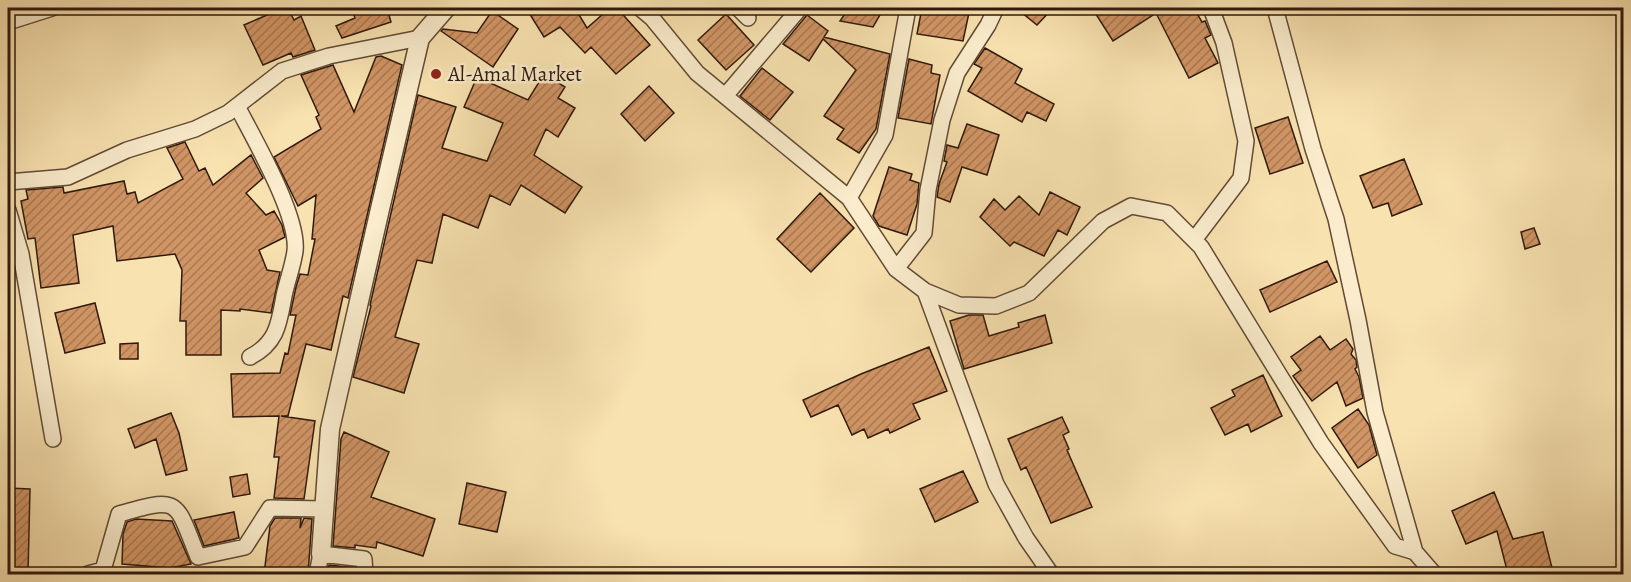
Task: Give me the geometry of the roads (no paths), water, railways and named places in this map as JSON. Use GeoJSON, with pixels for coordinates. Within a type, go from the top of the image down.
{"type":"FeatureCollection","features":[{"type":"Feature","properties":{"kind":"street"},"geometry":{"type":"LineString","coordinates":[[8,22],[52,8]]}},
{"type":"Feature","properties":{"kind":"street"},"geometry":{"type":"LineString","coordinates":[[317,574],[321,554],[330,429],[420,38],[446,8]]}},
{"type":"Feature","properties":{"kind":"street"},"geometry":{"type":"LineString","coordinates":[[725,96],[800,8]]}},
{"type":"Feature","properties":{"kind":"street"},"geometry":{"type":"LineString","coordinates":[[849,198],[885,135],[908,8]]}},
{"type":"Feature","properties":{"kind":"street"},"geometry":{"type":"LineString","coordinates":[[896,269],[924,233],[928,190],[942,120],[957,73],[988,25],[996,8]]}},
{"type":"Feature","properties":{"kind":"street"},"geometry":{"type":"LineString","coordinates":[[1194,240],[1241,178],[1246,141],[1224,43],[1211,8]]}},
{"type":"Feature","properties":{"kind":"street"},"geometry":{"type":"LineString","coordinates":[[1275,8],[1313,149],[1336,219],[1359,320],[1375,412],[1415,552],[1434,574]]}},
{"type":"Feature","properties":{"kind":"street"},"geometry":{"type":"LineString","coordinates":[[644,9],[697,73],[849,198],[896,269],[925,291],[959,305],[996,306],[1029,293],[1103,221],[1131,206],[1167,213],[1201,247],[1321,443],[1395,546],[1415,552]]}},
{"type":"Feature","properties":{"kind":"street"},"geometry":{"type":"LineString","coordinates":[[8,182],[68,177],[127,150],[195,129],[228,113],[282,71],[329,56],[420,38]]}},
{"type":"Feature","properties":{"kind":"street"},"geometry":{"type":"LineString","coordinates":[[237,106],[275,182],[292,224],[295,250],[278,328],[264,350],[250,357]]}},
{"type":"Feature","properties":{"kind":"street"},"geometry":{"type":"LineString","coordinates":[[8,210],[21,254],[52,439]]}},
{"type":"Feature","properties":{"kind":"street"},"geometry":{"type":"LineString","coordinates":[[925,291],[996,484],[1026,538],[1051,574]]}},
{"type":"Feature","properties":{"kind":"street"},"geometry":{"type":"LineString","coordinates":[[88,574],[104,570],[118,514],[157,503],[171,505],[182,515],[198,557],[245,547],[270,508],[324,509]]}},
{"type":"Feature","properties":{"kind":"street"},"geometry":{"type":"LineString","coordinates":[[321,554],[363,559],[365,574]]}},
{"type":"Feature","properties":{"kind":"place","name":"Al-Amal Market"},"geometry":{"type":"Point","coordinates":[436,74]}}]}
